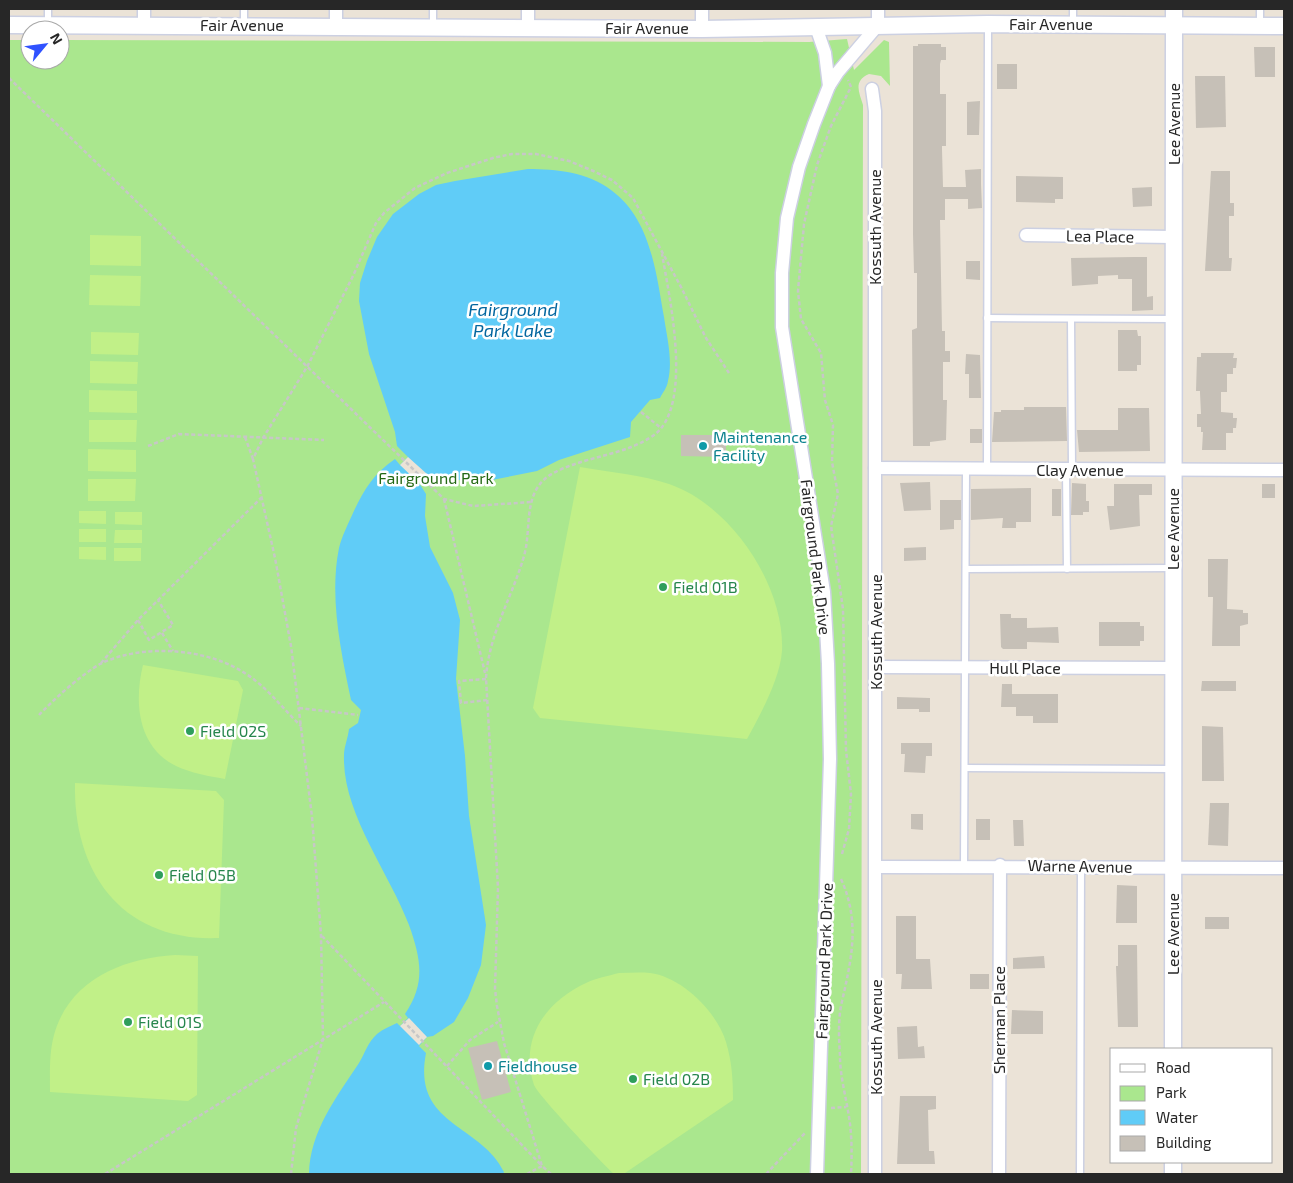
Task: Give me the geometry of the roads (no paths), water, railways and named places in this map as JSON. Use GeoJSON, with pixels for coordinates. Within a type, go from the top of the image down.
{"type":"FeatureCollection","features":[{"type":"Feature","properties":{"kind":"street"},"geometry":{"type":"LineString","coordinates":[[144,9],[144,26]]}},
{"type":"Feature","properties":{"kind":"street"},"geometry":{"type":"LineString","coordinates":[[528,9],[528,27]]}},
{"type":"Feature","properties":{"kind":"street"},"geometry":{"type":"LineString","coordinates":[[702,9],[702,29]]}},
{"type":"Feature","properties":{"kind":"street","name":"Fair Avenue"},"geometry":{"type":"LineString","coordinates":[[70,26],[244,25],[336,17],[433,26],[702,29],[816,27],[878,17],[988,24],[1073,16],[1174,17],[1260,26],[1284,26]]}},
{"type":"Feature","properties":{"kind":"street","name":"Fairground Park Drive"},"geometry":{"type":"LineString","coordinates":[[817,1174],[830,759],[828,664],[824,592],[782,327],[782,273],[787,218],[799,167],[829,86],[878,17]]}},
{"type":"Feature","properties":{"kind":"street","name":"Lee Avenue"},"geometry":{"type":"LineString","coordinates":[[1173,1048],[1174,17]]}},
{"type":"Feature","properties":{"kind":"street"},"geometry":{"type":"LineString","coordinates":[[816,27],[825,53],[829,86]]}},
{"type":"Feature","properties":{"kind":"street","name":"Kossuth Avenue"},"geometry":{"type":"LineString","coordinates":[[872,89],[875,111],[877,667],[875,1174]]}},
{"type":"Feature","properties":{"kind":"street","name":"Lea Place"},"geometry":{"type":"LineString","coordinates":[[1026,235],[1173,237]]}},
{"type":"Feature","properties":{"kind":"street","name":"Clay Avenue"},"geometry":{"type":"LineString","coordinates":[[875,468],[966,470],[1284,470]]}},
{"type":"Feature","properties":{"kind":"street","name":"Hull Place"},"geometry":{"type":"LineString","coordinates":[[877,667],[1172,668]]}},
{"type":"Feature","properties":{"kind":"street","name":"Warne Avenue"},"geometry":{"type":"LineString","coordinates":[[876,867],[1000,865],[1284,868]]}},
{"type":"Feature","properties":{"kind":"street","name":"Sherman Place"},"geometry":{"type":"LineString","coordinates":[[999,1174],[1000,865]]}},
{"type":"Feature","properties":{"kind":"lane"},"geometry":{"type":"LineString","coordinates":[[244,9],[244,25]]}},
{"type":"Feature","properties":{"kind":"lane"},"geometry":{"type":"LineString","coordinates":[[432,9],[433,26]]}},
{"type":"Feature","properties":{"kind":"lane"},"geometry":{"type":"LineString","coordinates":[[1260,9],[1260,26]]}},
{"type":"Feature","properties":{"kind":"lane"},"geometry":{"type":"LineString","coordinates":[[987,469],[988,24]]}},
{"type":"Feature","properties":{"kind":"lane"},"geometry":{"type":"LineString","coordinates":[[987,318],[1173,319]]}},
{"type":"Feature","properties":{"kind":"lane"},"geometry":{"type":"LineString","coordinates":[[1067,569],[1071,319]]}},
{"type":"Feature","properties":{"kind":"lane"},"geometry":{"type":"LineString","coordinates":[[964,866],[966,470]]}},
{"type":"Feature","properties":{"kind":"lane"},"geometry":{"type":"LineString","coordinates":[[966,569],[1174,568]]}},
{"type":"Feature","properties":{"kind":"lane"},"geometry":{"type":"LineString","coordinates":[[965,768],[1173,769]]}},
{"type":"Feature","properties":{"kind":"lane"},"geometry":{"type":"LineString","coordinates":[[1080,1174],[1081,866]]}},
{"type":"Feature","properties":{"kind":"water","name":"Fairground Park Lake"},"geometry":{"type":"Polygon","coordinates":[[[528,169],[561,171],[592,179],[611,190],[635,216],[643,231],[654,265],[668,341],[670,365],[665,390],[660,398],[650,400],[631,422],[630,437],[559,460],[537,471],[492,480],[433,480],[427,474],[419,483],[426,494],[425,516],[430,547],[453,593],[460,620],[456,679],[465,756],[469,816],[486,925],[481,965],[468,998],[454,1022],[433,1036],[427,1037],[419,1046],[426,1053],[424,1077],[429,1095],[438,1110],[480,1143],[493,1156],[504,1172],[503,1174],[309,1174],[310,1158],[314,1143],[326,1115],[374,1037],[397,1023],[400,1026],[408,1018],[405,1014],[412,1003],[419,981],[419,960],[409,925],[358,820],[350,799],[345,777],[344,752],[349,729],[358,723],[361,710],[351,700],[338,624],[335,586],[339,548],[345,530],[370,483],[381,470],[395,459],[400,465],[408,457],[397,446],[395,432],[369,354],[359,301],[360,283],[377,237],[393,214],[419,194],[436,185],[528,169]]]}},
{"type":"Feature","properties":{"kind":"place","name":"Maintenance Facility"},"geometry":{"type":"Point","coordinates":[703,446]}},
{"type":"Feature","properties":{"kind":"place","name":"Field 01B"},"geometry":{"type":"Point","coordinates":[663,587]}},
{"type":"Feature","properties":{"kind":"place","name":"Field 02S"},"geometry":{"type":"Point","coordinates":[190,731]}},
{"type":"Feature","properties":{"kind":"place","name":"Field 05B"},"geometry":{"type":"Point","coordinates":[159,875]}},
{"type":"Feature","properties":{"kind":"place","name":"Field 01S"},"geometry":{"type":"Point","coordinates":[128,1022]}},
{"type":"Feature","properties":{"kind":"place","name":"Fieldhouse"},"geometry":{"type":"Point","coordinates":[488,1066]}},
{"type":"Feature","properties":{"kind":"place","name":"Field 02B"},"geometry":{"type":"Point","coordinates":[633,1079]}},
{"type":"Feature","properties":{"kind":"park label","name":"Fairground Park"},"geometry":{"type":"Point","coordinates":[436,478]}}]}
